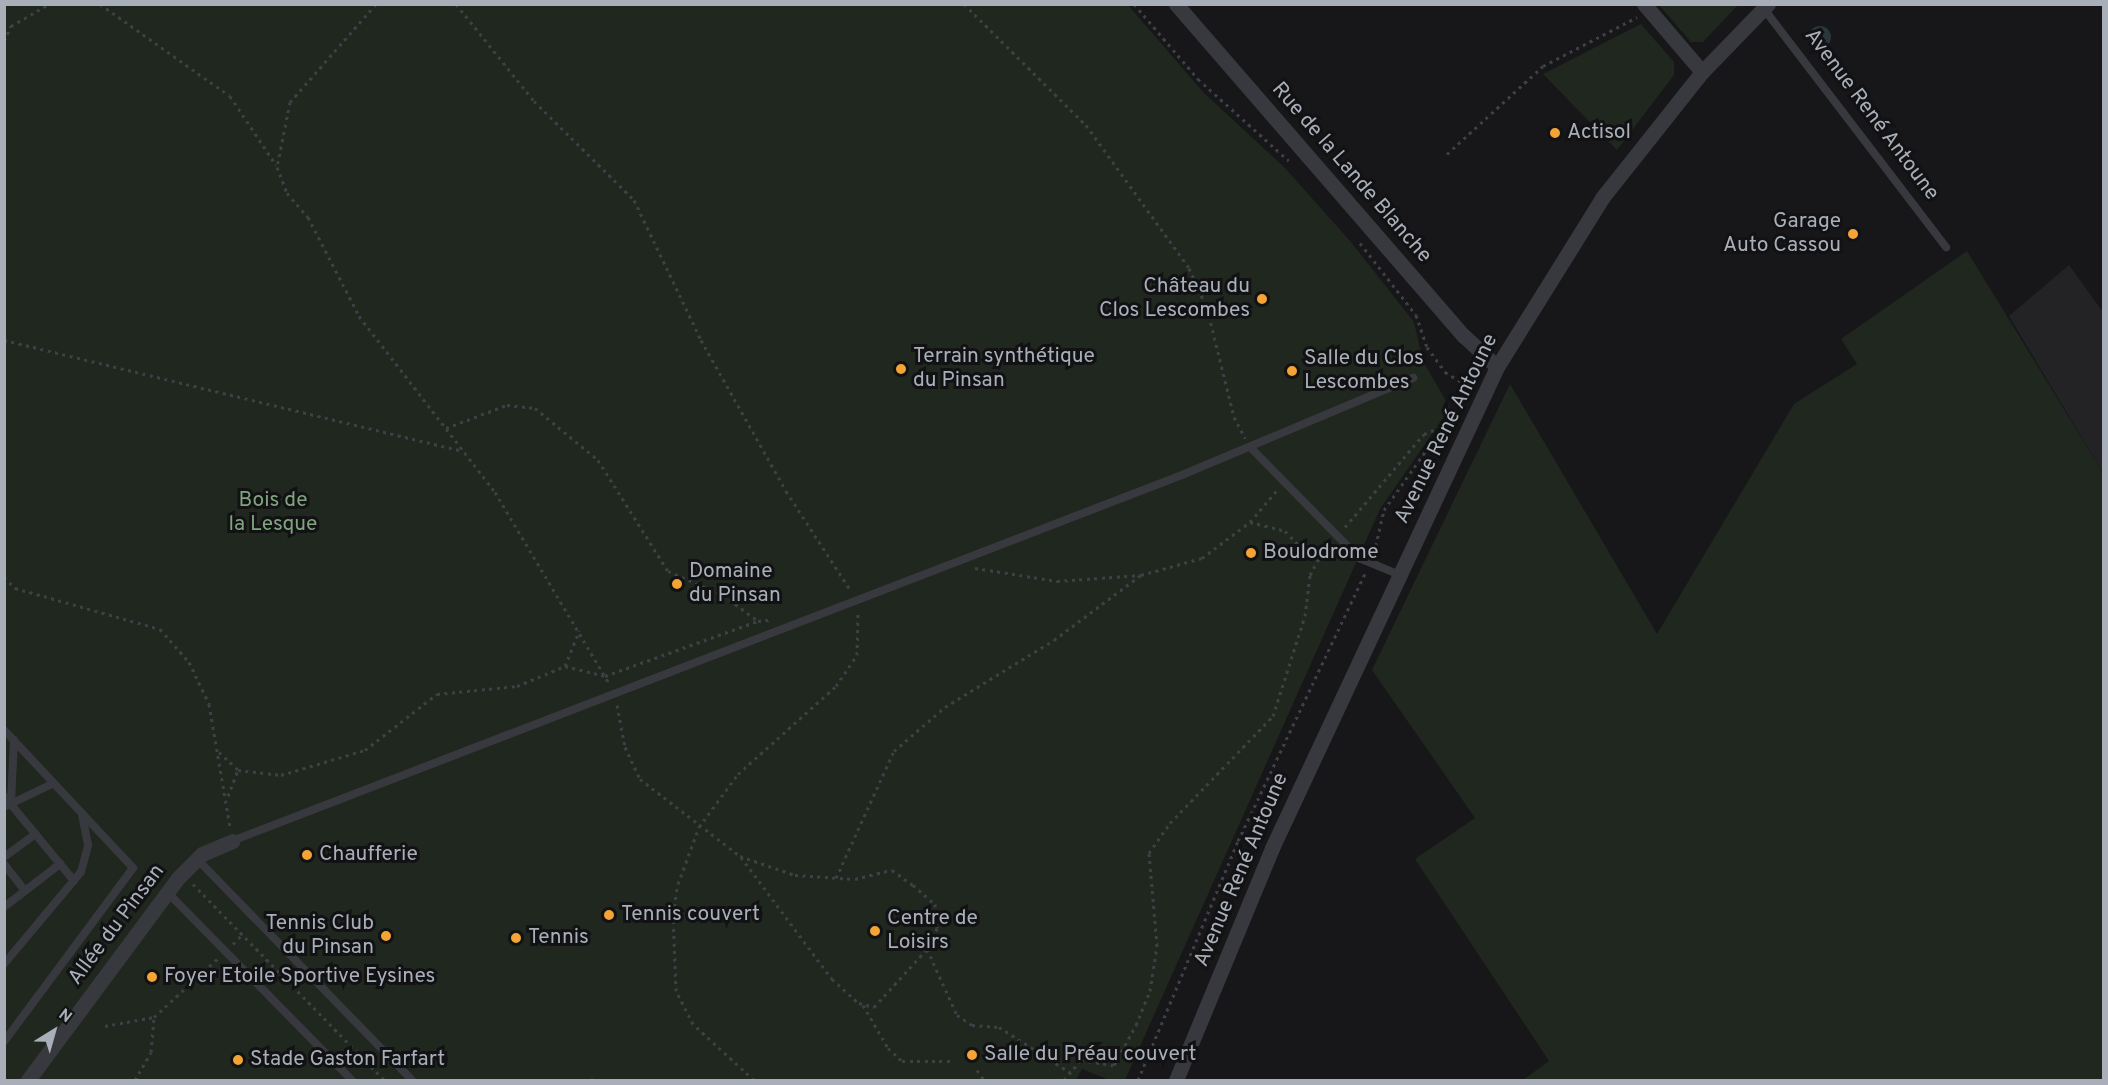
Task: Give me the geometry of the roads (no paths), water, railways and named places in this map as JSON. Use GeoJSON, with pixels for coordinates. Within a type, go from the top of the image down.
{"type":"FeatureCollection","features":[{"type":"Feature","properties":{"kind":"street","name":"Rue de la Lande Blanche"},"geometry":{"type":"LineString","coordinates":[[1176,4],[1464,336],[1497,367]]}},
{"type":"Feature","properties":{"kind":"street","name":"Avenue René Antoune"},"geometry":{"type":"LineString","coordinates":[[1176,1080],[1272,848],[1497,367],[1602,198],[1702,72],[1766,7]]}},
{"type":"Feature","properties":{"kind":"street"},"geometry":{"type":"LineString","coordinates":[[1646,8],[1702,72]]}},
{"type":"Feature","properties":{"kind":"street","name":"Allée du Pinsan"},"geometry":{"type":"LineString","coordinates":[[28,1080],[182,873],[197,859],[232,841]]}},
{"type":"Feature","properties":{"kind":"lane","name":"Avenue René Antoune"},"geometry":{"type":"LineString","coordinates":[[1766,7],[1946,247]]}},
{"type":"Feature","properties":{"kind":"lane"},"geometry":{"type":"LineString","coordinates":[[232,841],[957,562],[1250,447],[1413,378]]}},
{"type":"Feature","properties":{"kind":"lane"},"geometry":{"type":"LineString","coordinates":[[1250,447],[1337,537],[1370,562],[1400,574]]}},
{"type":"Feature","properties":{"kind":"lane"},"geometry":{"type":"LineString","coordinates":[[4,730],[133,868],[4,1042]]}},
{"type":"Feature","properties":{"kind":"lane"},"geometry":{"type":"LineString","coordinates":[[8,805],[14,740]]}},
{"type":"Feature","properties":{"kind":"lane"},"geometry":{"type":"LineString","coordinates":[[8,805],[54,783]]}},
{"type":"Feature","properties":{"kind":"lane"},"geometry":{"type":"LineString","coordinates":[[4,796],[8,805],[36,834],[74,881]]}},
{"type":"Feature","properties":{"kind":"lane"},"geometry":{"type":"LineString","coordinates":[[5,962],[74,881],[88,845],[82,813]]}},
{"type":"Feature","properties":{"kind":"lane"},"geometry":{"type":"LineString","coordinates":[[4,857],[36,834]]}},
{"type":"Feature","properties":{"kind":"lane"},"geometry":{"type":"LineString","coordinates":[[197,859],[412,1080]]}},
{"type":"Feature","properties":{"kind":"lane"},"geometry":{"type":"LineString","coordinates":[[4,864],[25,891]]}},
{"type":"Feature","properties":{"kind":"lane"},"geometry":{"type":"LineString","coordinates":[[4,907],[60,864]]}},
{"type":"Feature","properties":{"kind":"lane"},"geometry":{"type":"LineString","coordinates":[[167,892],[352,1080]]}},
{"type":"Feature","properties":{"kind":"place","name":"Actisol"},"geometry":{"type":"Point","coordinates":[1555,133]}},
{"type":"Feature","properties":{"kind":"place","name":"Garage Auto Cassou"},"geometry":{"type":"Point","coordinates":[1853,234]}},
{"type":"Feature","properties":{"kind":"place","name":"Château du Clos Lescombes"},"geometry":{"type":"Point","coordinates":[1262,299]}},
{"type":"Feature","properties":{"kind":"place","name":"Terrain synthétique du Pinsan"},"geometry":{"type":"Point","coordinates":[901,369]}},
{"type":"Feature","properties":{"kind":"place","name":"Salle du Clos Lescombes"},"geometry":{"type":"Point","coordinates":[1292,371]}},
{"type":"Feature","properties":{"kind":"place","name":"Boulodrome"},"geometry":{"type":"Point","coordinates":[1251,553]}},
{"type":"Feature","properties":{"kind":"place","name":"Domaine du Pinsan"},"geometry":{"type":"Point","coordinates":[677,584]}},
{"type":"Feature","properties":{"kind":"place","name":"Chaufferie"},"geometry":{"type":"Point","coordinates":[307,855]}},
{"type":"Feature","properties":{"kind":"place","name":"Tennis couvert"},"geometry":{"type":"Point","coordinates":[609,915]}},
{"type":"Feature","properties":{"kind":"place","name":"Centre de Loisirs"},"geometry":{"type":"Point","coordinates":[875,931]}},
{"type":"Feature","properties":{"kind":"place","name":"Tennis Club du Pinsan"},"geometry":{"type":"Point","coordinates":[386,936]}},
{"type":"Feature","properties":{"kind":"place","name":"Tennis"},"geometry":{"type":"Point","coordinates":[516,938]}},
{"type":"Feature","properties":{"kind":"place","name":"Foyer Etoile Sportive Eysines"},"geometry":{"type":"Point","coordinates":[152,977]}},
{"type":"Feature","properties":{"kind":"place","name":"Salle du Préau couvert"},"geometry":{"type":"Point","coordinates":[972,1055]}},
{"type":"Feature","properties":{"kind":"place","name":"Stade Gaston Farfart"},"geometry":{"type":"Point","coordinates":[238,1060]}},
{"type":"Feature","properties":{"kind":"park label","name":"Bois de la Lesque"},"geometry":{"type":"Point","coordinates":[273,513]}}]}
